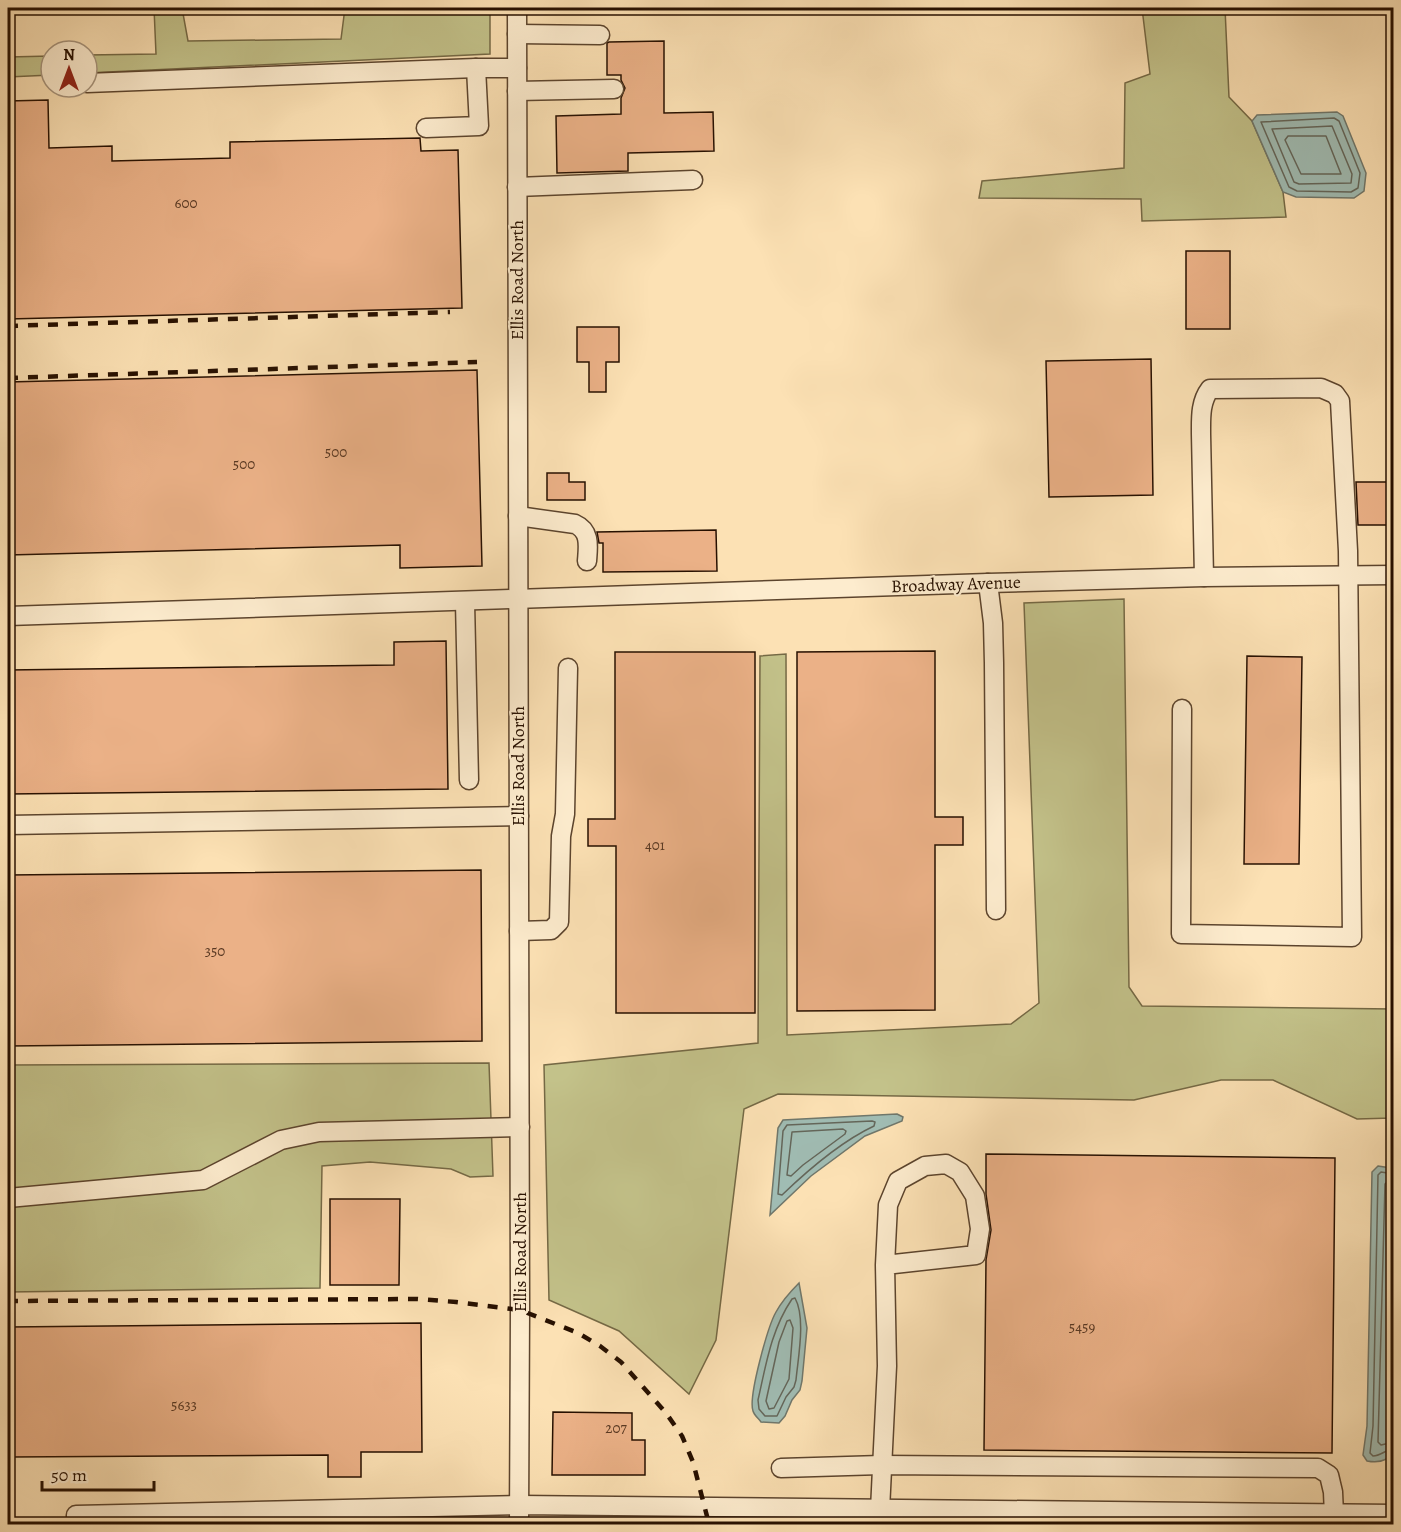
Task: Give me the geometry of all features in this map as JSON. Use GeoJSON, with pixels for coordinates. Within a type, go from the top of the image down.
{"type":"FeatureCollection","features":[{"type":"Feature","properties":{"kind":"street","name":"Ellis Road North"},"geometry":{"type":"LineString","coordinates":[[517,8],[519,1524]]}},
{"type":"Feature","properties":{"kind":"street"},"geometry":{"type":"LineString","coordinates":[[517,34],[600,35]]}},
{"type":"Feature","properties":{"kind":"street"},"geometry":{"type":"LineString","coordinates":[[426,128],[479,126],[476,68]]}},
{"type":"Feature","properties":{"kind":"street"},"geometry":{"type":"LineString","coordinates":[[99,83],[517,68]]}},
{"type":"Feature","properties":{"kind":"street"},"geometry":{"type":"LineString","coordinates":[[517,92],[614,89]]}},
{"type":"Feature","properties":{"kind":"street"},"geometry":{"type":"LineString","coordinates":[[517,187],[693,180]]}},
{"type":"Feature","properties":{"kind":"street"},"geometry":{"type":"LineString","coordinates":[[1182,709],[1181,934],[1352,938],[1347,575],[1340,401],[1335,394],[1321,388],[1210,389],[1205,395],[1201,412],[1204,577]]}},
{"type":"Feature","properties":{"kind":"street"},"geometry":{"type":"LineString","coordinates":[[518,516],[583,528],[588,538],[587,561]]}},
{"type":"Feature","properties":{"kind":"street","name":"Broadway Avenue"},"geometry":{"type":"LineString","coordinates":[[8,616],[988,583],[1394,575]]}},
{"type":"Feature","properties":{"kind":"street"},"geometry":{"type":"LineString","coordinates":[[988,583],[993,623],[994,663],[996,910]]}},
{"type":"Feature","properties":{"kind":"street"},"geometry":{"type":"LineString","coordinates":[[465,602],[469,780]]}},
{"type":"Feature","properties":{"kind":"street"},"geometry":{"type":"LineString","coordinates":[[519,931],[551,930],[559,922],[561,836],[565,814],[568,668]]}},
{"type":"Feature","properties":{"kind":"street"},"geometry":{"type":"LineString","coordinates":[[8,825],[519,816]]}},
{"type":"Feature","properties":{"kind":"street"},"geometry":{"type":"LineString","coordinates":[[8,1198],[203,1180],[281,1140],[319,1132],[520,1127]]}},
{"type":"Feature","properties":{"kind":"street"},"geometry":{"type":"LineString","coordinates":[[880,1510],[887,1366],[885,1265],[888,1205],[898,1181],[925,1166],[946,1164],[960,1172],[975,1196],[980,1229],[976,1255],[885,1265]]}},
{"type":"Feature","properties":{"kind":"street"},"geometry":{"type":"LineString","coordinates":[[781,1468],[881,1465],[1318,1468],[1329,1475],[1333,1492],[1334,1515]]}},
{"type":"Feature","properties":{"kind":"street"},"geometry":{"type":"LineString","coordinates":[[76,1520],[266,1517],[519,1505],[880,1510],[993,1518],[1394,1514]]}},
{"type":"Feature","properties":{"kind":"shaded area"},"geometry":{"type":"Polygon","coordinates":[[[154,8],[182,8],[188,41],[341,39],[345,8],[490,8],[490,54],[99,72],[99,55],[156,54],[154,8]]]}},
{"type":"Feature","properties":{"kind":"shaded area"},"geometry":{"type":"Polygon","coordinates":[[[1142,8],[1225,8],[1229,97],[1252,121],[1283,192],[1286,217],[1142,221],[1141,199],[979,198],[982,181],[1124,168],[1125,83],[1150,74],[1142,8]]]}},
{"type":"Feature","properties":{"kind":"shaded area"},"geometry":{"type":"Polygon","coordinates":[[[39,56],[39,76],[8,77],[8,57],[39,56]]]}},
{"type":"Feature","properties":{"kind":"shaded area"},"geometry":{"type":"Polygon","coordinates":[[[1124,599],[1129,987],[1142,1006],[1393,1009],[1393,1121],[1392,1118],[1357,1119],[1273,1080],[1221,1080],[1134,1100],[778,1094],[744,1109],[716,1340],[689,1394],[619,1331],[549,1300],[544,1065],[758,1043],[760,656],[786,654],[787,1035],[1011,1024],[1039,1003],[1024,603],[1124,599]]]}},
{"type":"Feature","properties":{"kind":"shaded area"},"geometry":{"type":"Polygon","coordinates":[[[489,1063],[493,1176],[470,1177],[451,1169],[370,1162],[322,1166],[320,1288],[8,1292],[8,1065],[489,1063]]]}},
{"type":"Feature","properties":{"kind":"water"},"geometry":{"type":"Polygon","coordinates":[[[1337,112],[1343,116],[1366,173],[1364,191],[1354,198],[1296,197],[1283,192],[1252,121],[1257,115],[1337,112]]]}},
{"type":"Feature","properties":{"kind":"water"},"geometry":{"type":"Polygon","coordinates":[[[897,1114],[903,1117],[902,1121],[865,1136],[811,1176],[770,1215],[778,1128],[783,1120],[897,1114]]]}},
{"type":"Feature","properties":{"kind":"water"},"geometry":{"type":"Polygon","coordinates":[[[1378,1166],[1394,1170],[1393,1452],[1385,1460],[1374,1462],[1367,1461],[1363,1455],[1367,1426],[1372,1172],[1378,1166]]]}},
{"type":"Feature","properties":{"kind":"water"},"geometry":{"type":"Polygon","coordinates":[[[799,1283],[807,1328],[800,1390],[779,1423],[761,1422],[754,1412],[752,1403],[764,1346],[776,1312],[799,1283]]]}},
{"type":"Feature","properties":{"kind":"building"},"geometry":{"type":"Polygon","coordinates":[[[664,41],[664,113],[713,112],[714,151],[628,153],[628,171],[557,173],[556,116],[621,114],[621,98],[625,88],[621,75],[607,75],[607,43],[664,41]]]}},
{"type":"Feature","properties":{"kind":"building"},"geometry":{"type":"Polygon","coordinates":[[[48,100],[49,148],[112,146],[112,161],[230,158],[230,142],[420,138],[421,151],[458,150],[462,308],[8,319],[8,101],[48,100]]]}},
{"type":"Feature","properties":{"kind":"building"},"geometry":{"type":"Polygon","coordinates":[[[1186,251],[1230,251],[1230,329],[1186,329],[1186,251]]]}},
{"type":"Feature","properties":{"kind":"building"},"geometry":{"type":"Polygon","coordinates":[[[577,327],[619,327],[619,362],[606,362],[606,392],[589,392],[589,362],[577,362],[577,327]]]}},
{"type":"Feature","properties":{"kind":"building"},"geometry":{"type":"Polygon","coordinates":[[[1151,359],[1153,495],[1049,497],[1046,361],[1151,359]]]}},
{"type":"Feature","properties":{"kind":"building"},"geometry":{"type":"Polygon","coordinates":[[[477,370],[482,566],[400,568],[400,545],[8,555],[8,382],[477,370]]]}},
{"type":"Feature","properties":{"kind":"building"},"geometry":{"type":"Polygon","coordinates":[[[547,473],[569,473],[569,482],[585,482],[585,500],[547,500],[547,473]]]}},
{"type":"Feature","properties":{"kind":"building"},"geometry":{"type":"Polygon","coordinates":[[[1356,482],[1394,482],[1394,525],[1358,525],[1356,482]]]}},
{"type":"Feature","properties":{"kind":"building"},"geometry":{"type":"Polygon","coordinates":[[[716,530],[717,571],[603,572],[603,543],[599,543],[597,532],[716,530]]]}},
{"type":"Feature","properties":{"kind":"building"},"geometry":{"type":"Polygon","coordinates":[[[446,641],[448,789],[8,794],[8,670],[394,665],[394,642],[446,641]]]}},
{"type":"Feature","properties":{"kind":"building"},"geometry":{"type":"Polygon","coordinates":[[[935,651],[935,817],[963,817],[963,845],[935,845],[935,1010],[797,1011],[797,652],[935,651]]]}},
{"type":"Feature","properties":{"kind":"building"},"geometry":{"type":"Polygon","coordinates":[[[615,652],[755,652],[755,1013],[616,1013],[616,846],[588,846],[588,819],[615,819],[615,652]]]}},
{"type":"Feature","properties":{"kind":"building"},"geometry":{"type":"Polygon","coordinates":[[[1247,656],[1302,657],[1299,864],[1244,864],[1247,656]]]}},
{"type":"Feature","properties":{"kind":"building"},"geometry":{"type":"Polygon","coordinates":[[[481,870],[482,1041],[8,1046],[8,875],[481,870]]]}},
{"type":"Feature","properties":{"kind":"building"},"geometry":{"type":"Polygon","coordinates":[[[986,1154],[1335,1158],[1332,1453],[984,1450],[986,1260],[991,1230],[986,1194],[986,1154]]]}},
{"type":"Feature","properties":{"kind":"building"},"geometry":{"type":"Polygon","coordinates":[[[330,1199],[400,1199],[399,1285],[330,1285],[330,1199]]]}},
{"type":"Feature","properties":{"kind":"building"},"geometry":{"type":"Polygon","coordinates":[[[421,1323],[422,1452],[361,1452],[361,1477],[328,1477],[328,1455],[11,1457],[9,1327],[421,1323]]]}},
{"type":"Feature","properties":{"kind":"building"},"geometry":{"type":"Polygon","coordinates":[[[553,1412],[632,1413],[632,1440],[645,1440],[645,1475],[552,1475],[553,1412]]]}},
{"type":"Feature","properties":{"kind":"railway"},"geometry":{"type":"LineString","coordinates":[[8,326],[450,312]]}},
{"type":"Feature","properties":{"kind":"railway"},"geometry":{"type":"LineString","coordinates":[[8,378],[477,362]]}},
{"type":"Feature","properties":{"kind":"railway"},"geometry":{"type":"LineString","coordinates":[[8,1301],[417,1299],[520,1310],[578,1333],[621,1362],[666,1413],[682,1436],[693,1462],[709,1524]]}}]}
